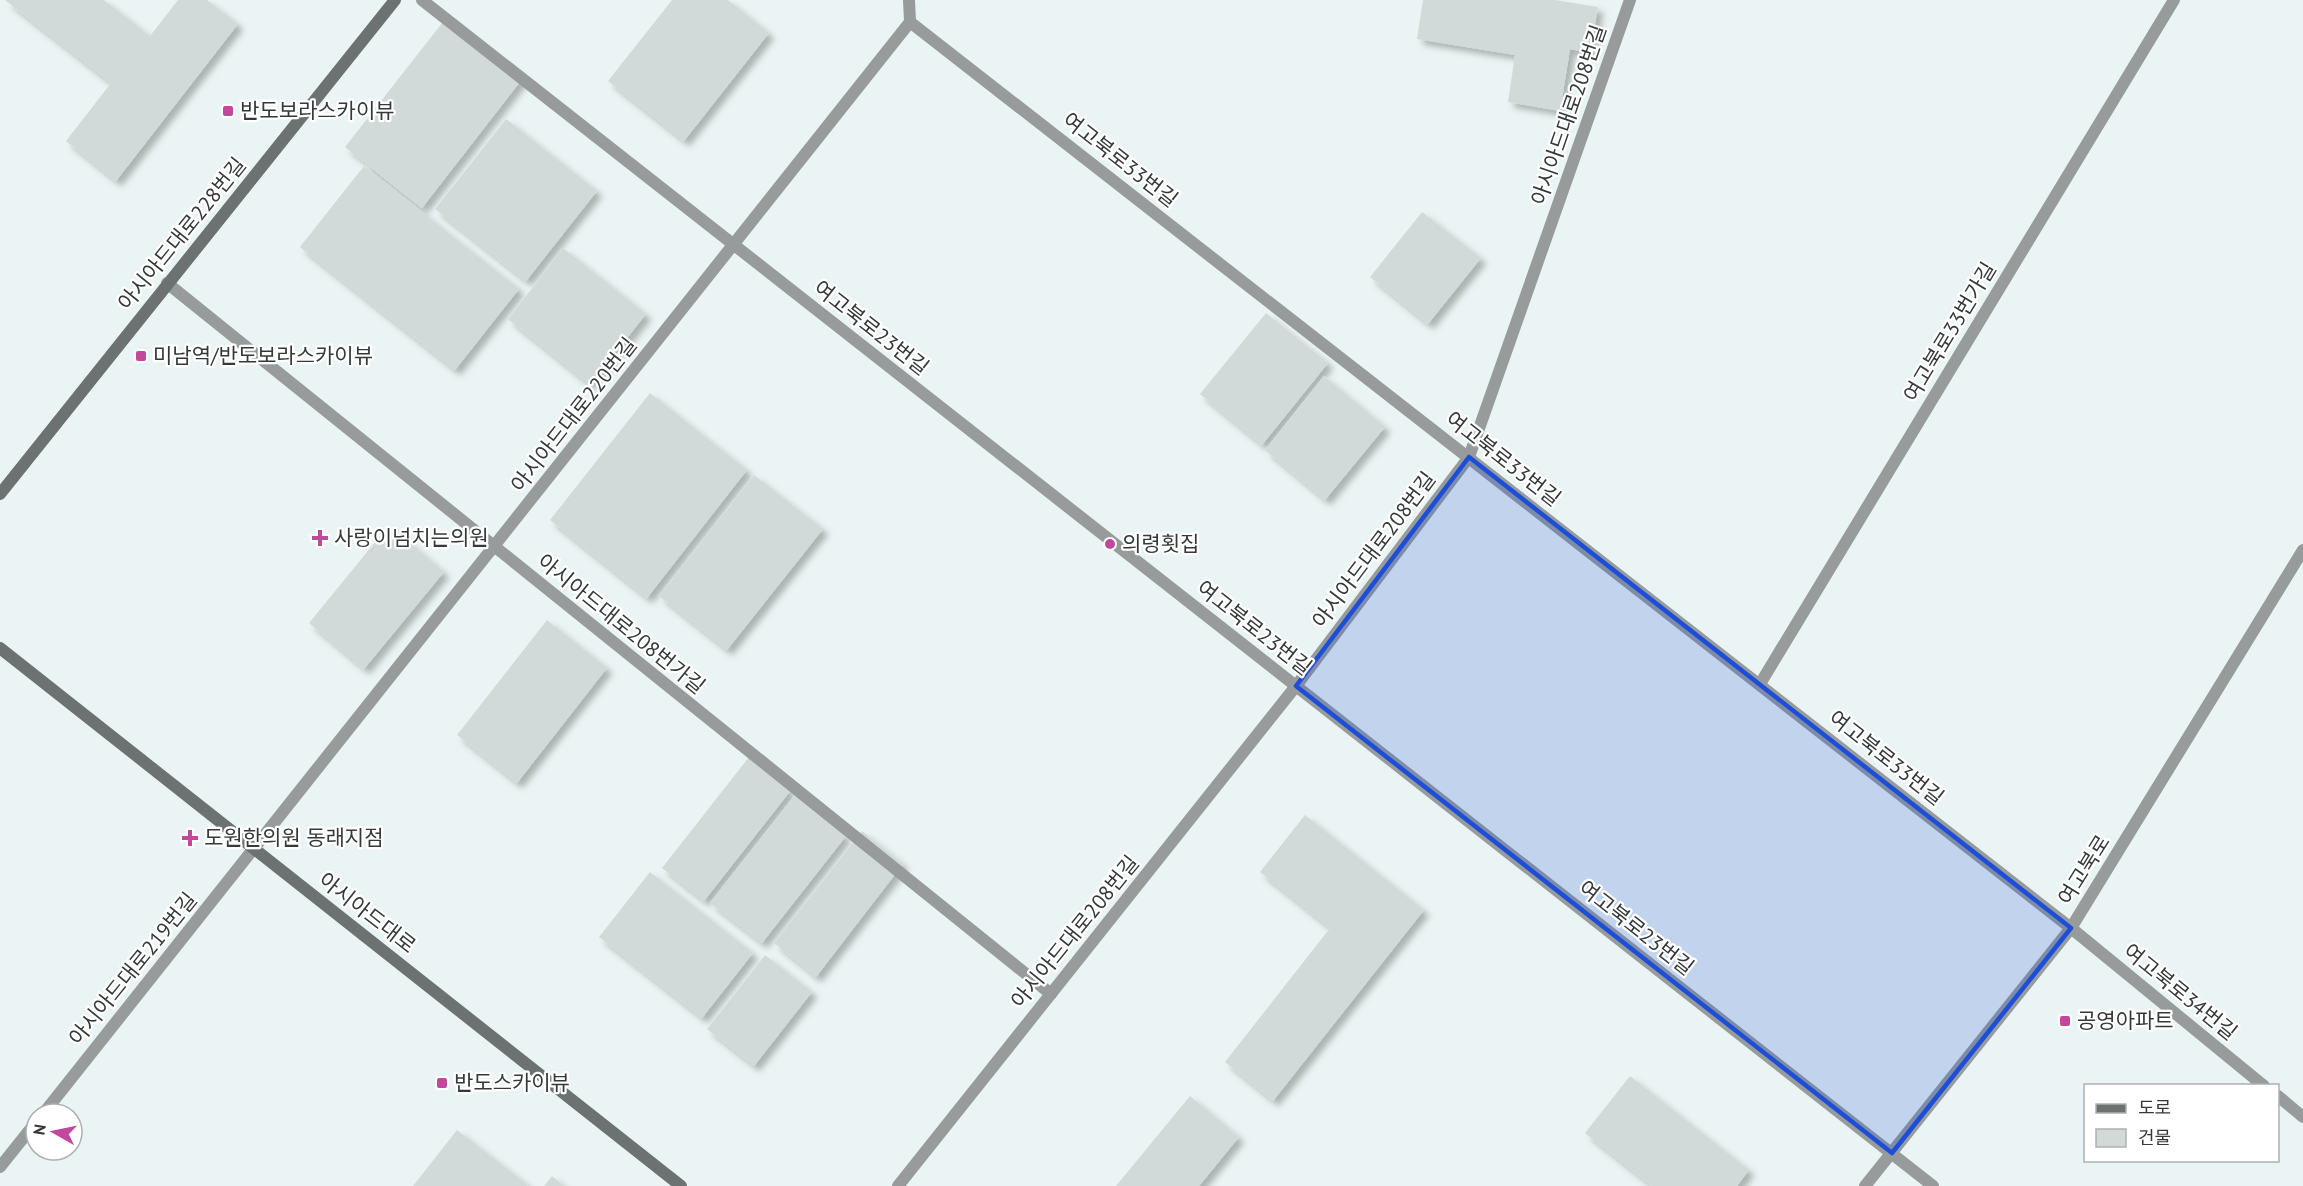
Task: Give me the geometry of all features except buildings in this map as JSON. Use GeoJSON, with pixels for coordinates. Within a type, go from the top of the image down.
{"type":"FeatureCollection","features":[{"type":"Feature","properties":{"kind":"main road","name":"아시아드대로228번길"},"geometry":{"type":"LineString","coordinates":[[0,494],[395,0]]}},
{"type":"Feature","properties":{"kind":"main road","name":"아시아드대로"},"geometry":{"type":"LineString","coordinates":[[0,648],[681,1186]]}},
{"type":"Feature","properties":{"kind":"street","name":"여고북로23번길"},"geometry":{"type":"LineString","coordinates":[[422,0],[1933,1186]]}},
{"type":"Feature","properties":{"kind":"street"},"geometry":{"type":"LineString","coordinates":[[909,0],[910,22]]}},
{"type":"Feature","properties":{"kind":"street","name":"아시아드대로208번길"},"geometry":{"type":"LineString","coordinates":[[898,1186],[1296,686],[1469,457],[1630,0]]}},
{"type":"Feature","properties":{"kind":"street","name":"여고북로33번가길"},"geometry":{"type":"LineString","coordinates":[[1760,684],[2174,0]]}},
{"type":"Feature","properties":{"kind":"street","name":"아시아드대로220번길"},"geometry":{"type":"LineString","coordinates":[[254,849],[910,22]]}},
{"type":"Feature","properties":{"kind":"street","name":"여고북로33번길"},"geometry":{"type":"LineString","coordinates":[[910,22],[2071,928]]}},
{"type":"Feature","properties":{"kind":"street","name":"아시아드대로208번가길"},"geometry":{"type":"LineString","coordinates":[[167,283],[1051,994]]}},
{"type":"Feature","properties":{"kind":"street","name":"여고북로"},"geometry":{"type":"LineString","coordinates":[[1865,1186],[2071,928],[2303,550]]}},
{"type":"Feature","properties":{"kind":"street","name":"아시아드대로219번길"},"geometry":{"type":"LineString","coordinates":[[52,1102],[254,849]]}},
{"type":"Feature","properties":{"kind":"street","name":"여고북로34번길"},"geometry":{"type":"LineString","coordinates":[[2071,928],[2262,1084]]}},
{"type":"Feature","properties":{"kind":"street"},"geometry":{"type":"LineString","coordinates":[[2279,1098],[2303,1117]]}},
{"type":"Feature","properties":{"kind":"street"},"geometry":{"type":"LineString","coordinates":[[0,1167],[24,1137]]}},
{"type":"Feature","properties":{"kind":"highlighted area"},"geometry":{"type":"Polygon","coordinates":[[[1469,457],[2071,928],[1892,1153],[1296,686],[1469,457]]]}},
{"type":"Feature","properties":{"kind":"place","name":"반도보라스카이뷰"},"geometry":{"type":"Point","coordinates":[228,111]}},
{"type":"Feature","properties":{"kind":"place","name":"미남역/반도보라스카이뷰"},"geometry":{"type":"Point","coordinates":[141,356]}},
{"type":"Feature","properties":{"kind":"place","name":"사랑이넘치는의원"},"geometry":{"type":"Point","coordinates":[320,538]}},
{"type":"Feature","properties":{"kind":"place","name":"의령횟집"},"geometry":{"type":"Point","coordinates":[1110,544]}},
{"type":"Feature","properties":{"kind":"place","name":"도원한의원 동래지점"},"geometry":{"type":"Point","coordinates":[190,838]}},
{"type":"Feature","properties":{"kind":"place","name":"공영아파트"},"geometry":{"type":"Point","coordinates":[2065,1021]}},
{"type":"Feature","properties":{"kind":"place","name":"반도스카이뷰"},"geometry":{"type":"Point","coordinates":[442,1083]}}]}
